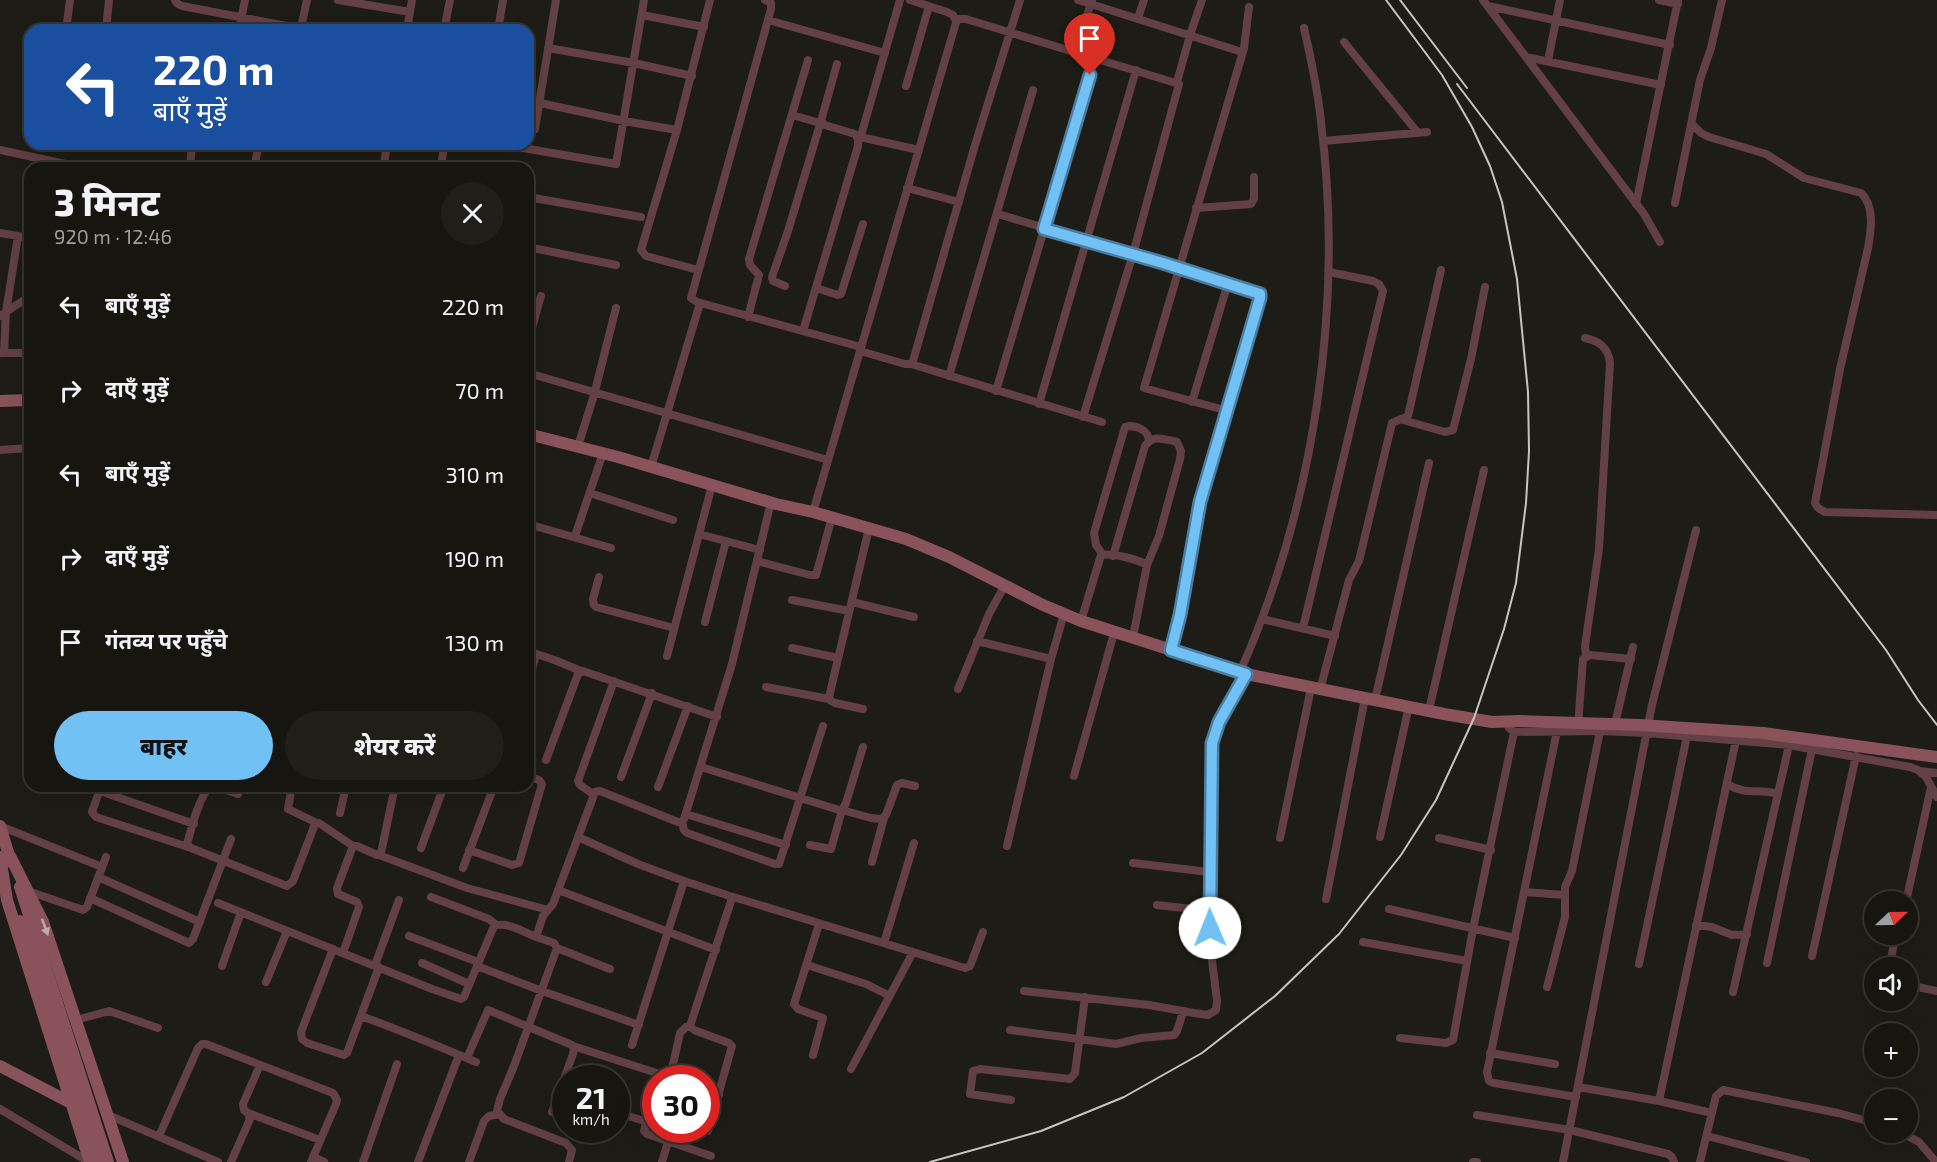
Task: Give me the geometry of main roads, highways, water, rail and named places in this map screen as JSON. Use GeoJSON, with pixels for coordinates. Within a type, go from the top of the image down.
{"type":"FeatureCollection","features":[{"type":"Feature","properties":{"kind":"main road"},"geometry":{"type":"LineString","coordinates":[[0,401],[24,400]]}},
{"type":"Feature","properties":{"kind":"main road"},"geometry":{"type":"LineString","coordinates":[[534,435],[651,466],[906,539],[949,557],[1081,621],[1243,673],[1316,689],[1514,725],[1640,725],[1763,733],[1937,757]]}},
{"type":"Feature","properties":{"kind":"main road"},"geometry":{"type":"LineString","coordinates":[[0,826],[7,900],[89,1162]]}},
{"type":"Feature","properties":{"kind":"main road"},"geometry":{"type":"LineString","coordinates":[[3,857],[28,891],[43,922],[123,1162]]}},
{"type":"Feature","properties":{"kind":"main road"},"geometry":{"type":"LineString","coordinates":[[3,857],[108,1162]]}},
{"type":"Feature","properties":{"kind":"main road"},"geometry":{"type":"LineString","coordinates":[[25,920],[97,1162]]}},
{"type":"Feature","properties":{"kind":"main road"},"geometry":{"type":"LineString","coordinates":[[0,1066],[70,1103],[101,1096]]}},
{"type":"Feature","properties":{"kind":"railway"},"geometry":{"type":"LineString","coordinates":[[930,1162],[1041,1131],[1124,1097],[1202,1053],[1275,996],[1339,934],[1401,855],[1436,800],[1474,718],[1504,629],[1516,583],[1526,503],[1529,451],[1528,392],[1517,279],[1502,202],[1490,166],[1472,127],[1442,75],[1386,0]]}},
{"type":"Feature","properties":{"kind":"railway"},"geometry":{"type":"LineString","coordinates":[[1400,0],[1467,88]]}},
{"type":"Feature","properties":{"kind":"railway"},"geometry":{"type":"LineString","coordinates":[[1457,84],[1886,650],[1937,725]]}}]}
